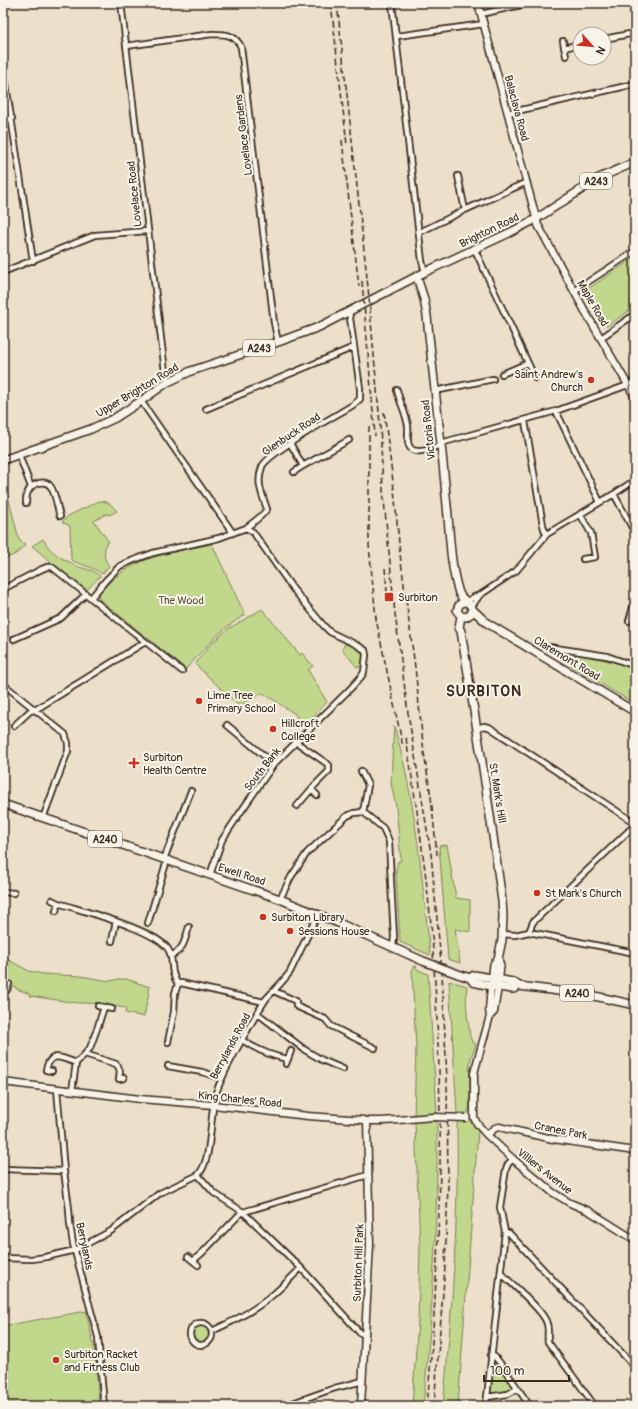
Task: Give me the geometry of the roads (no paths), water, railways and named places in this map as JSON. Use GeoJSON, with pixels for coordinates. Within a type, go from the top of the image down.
{"type":"FeatureCollection","features":[{"type":"Feature","properties":{"kind":"main road","name":"Brighton Road"},"geometry":{"type":"LineString","coordinates":[[349,311],[425,272],[475,250],[536,219],[599,178],[635,162]]}},
{"type":"Feature","properties":{"kind":"main road","name":"Victoria Road"},"geometry":{"type":"LineString","coordinates":[[417,277],[426,307],[455,582],[455,600],[466,609]]}},
{"type":"Feature","properties":{"kind":"main road","name":"Upper Brighton Road"},"geometry":{"type":"LineString","coordinates":[[3,460],[91,429],[115,418],[168,382],[191,370],[313,329],[349,311]]}},
{"type":"Feature","properties":{"kind":"main road","name":"Claremont Road"},"geometry":{"type":"LineString","coordinates":[[466,609],[635,712]]}},
{"type":"Feature","properties":{"kind":"main road","name":"St. Mark's Hill"},"geometry":{"type":"LineString","coordinates":[[466,609],[459,628],[461,631],[477,728],[502,901],[502,934],[498,959],[500,966],[495,987]]}},
{"type":"Feature","properties":{"kind":"main road","name":"Ewell Road"},"geometry":{"type":"LineString","coordinates":[[3,804],[280,899],[318,914],[423,961],[470,978],[473,982],[495,987]]}},
{"type":"Feature","properties":{"kind":"main road","name":"Ewell Road"},"geometry":{"type":"LineString","coordinates":[[470,978],[474,975],[496,979]]}},
{"type":"Feature","properties":{"kind":"main road","name":"A240"},"geometry":{"type":"LineString","coordinates":[[496,979],[513,982],[519,986],[590,995],[635,1005]]}},
{"type":"Feature","properties":{"kind":"main road","name":"A240"},"geometry":{"type":"LineString","coordinates":[[495,987],[513,989],[519,986]]}},
{"type":"Feature","properties":{"kind":"street","name":"Lovelace Road"},"geometry":{"type":"LineString","coordinates":[[121,3],[147,231],[165,372],[168,382]]}},
{"type":"Feature","properties":{"kind":"street"},"geometry":{"type":"LineString","coordinates":[[392,3],[420,232],[422,261],[424,263],[425,272]]}},
{"type":"Feature","properties":{"kind":"street","name":"Balaclava Road"},"geometry":{"type":"LineString","coordinates":[[478,3],[536,219]]}},
{"type":"Feature","properties":{"kind":"street"},"geometry":{"type":"LineString","coordinates":[[481,14],[530,3]]}},
{"type":"Feature","properties":{"kind":"street"},"geometry":{"type":"LineString","coordinates":[[632,3],[635,21]]}},
{"type":"Feature","properties":{"kind":"street"},"geometry":{"type":"LineString","coordinates":[[396,36],[484,24]]}},
{"type":"Feature","properties":{"kind":"street"},"geometry":{"type":"LineString","coordinates":[[612,37],[635,32]]}},
{"type":"Feature","properties":{"kind":"street","name":"Lovelace Gardens"},"geometry":{"type":"LineString","coordinates":[[126,46],[212,34],[232,35],[238,41],[241,47],[274,323],[278,342]]}},
{"type":"Feature","properties":{"kind":"street"},"geometry":{"type":"LineString","coordinates":[[563,41],[566,56]]}},
{"type":"Feature","properties":{"kind":"street"},"geometry":{"type":"LineString","coordinates":[[564,48],[572,46]]}},
{"type":"Feature","properties":{"kind":"street"},"geometry":{"type":"LineString","coordinates":[[3,65],[33,260]]}},
{"type":"Feature","properties":{"kind":"street"},"geometry":{"type":"LineString","coordinates":[[508,113],[635,84]]}},
{"type":"Feature","properties":{"kind":"street"},"geometry":{"type":"LineString","coordinates":[[3,120],[12,118]]}},
{"type":"Feature","properties":{"kind":"street"},"geometry":{"type":"LineString","coordinates":[[458,176],[465,210]]}},
{"type":"Feature","properties":{"kind":"street"},"geometry":{"type":"LineString","coordinates":[[420,232],[527,182]]}},
{"type":"Feature","properties":{"kind":"street","name":"Maple Road"},"geometry":{"type":"LineString","coordinates":[[536,219],[574,291],[635,396]]}},
{"type":"Feature","properties":{"kind":"street"},"geometry":{"type":"LineString","coordinates":[[3,272],[95,235],[147,231]]}},
{"type":"Feature","properties":{"kind":"street"},"geometry":{"type":"LineString","coordinates":[[475,250],[536,378]]}},
{"type":"Feature","properties":{"kind":"street"},"geometry":{"type":"LineString","coordinates":[[574,291],[635,252]]}},
{"type":"Feature","properties":{"kind":"street","name":"Glenbuck Road"},"geometry":{"type":"LineString","coordinates":[[246,528],[264,514],[267,509],[260,492],[259,482],[261,468],[268,458],[290,443],[354,405],[360,399],[360,388],[349,311]]}},
{"type":"Feature","properties":{"kind":"street"},"geometry":{"type":"LineString","coordinates":[[601,338],[635,314]]}},
{"type":"Feature","properties":{"kind":"street"},"geometry":{"type":"LineString","coordinates":[[206,409],[354,347]]}},
{"type":"Feature","properties":{"kind":"street"},"geometry":{"type":"LineString","coordinates":[[502,374],[528,363]]}},
{"type":"Feature","properties":{"kind":"street"},"geometry":{"type":"LineString","coordinates":[[435,391],[492,379]]}},
{"type":"Feature","properties":{"kind":"street"},"geometry":{"type":"LineString","coordinates":[[397,390],[399,400],[406,417],[408,446],[412,450],[416,451],[556,411],[628,385],[635,380]]}},
{"type":"Feature","properties":{"kind":"street"},"geometry":{"type":"LineString","coordinates":[[141,401],[232,533]]}},
{"type":"Feature","properties":{"kind":"street"},"geometry":{"type":"LineString","coordinates":[[556,411],[600,502]]}},
{"type":"Feature","properties":{"kind":"street"},"geometry":{"type":"LineString","coordinates":[[524,421],[542,525],[547,534]]}},
{"type":"Feature","properties":{"kind":"street"},"geometry":{"type":"LineString","coordinates":[[294,472],[342,446],[349,440]]}},
{"type":"Feature","properties":{"kind":"street"},"geometry":{"type":"LineString","coordinates":[[290,443],[304,466]]}},
{"type":"Feature","properties":{"kind":"street"},"geometry":{"type":"LineString","coordinates":[[19,455],[31,487]]}},
{"type":"Feature","properties":{"kind":"street"},"geometry":{"type":"LineString","coordinates":[[466,609],[475,596],[480,596],[516,571],[547,534],[635,480]]}},
{"type":"Feature","properties":{"kind":"street"},"geometry":{"type":"LineString","coordinates":[[26,502],[28,491],[31,487],[42,483],[49,485],[53,490],[60,516]]}},
{"type":"Feature","properties":{"kind":"street"},"geometry":{"type":"LineString","coordinates":[[614,494],[635,532]]}},
{"type":"Feature","properties":{"kind":"street"},"geometry":{"type":"LineString","coordinates":[[580,514],[591,534],[595,557],[583,559]]}},
{"type":"Feature","properties":{"kind":"street"},"geometry":{"type":"LineString","coordinates":[[91,598],[120,566],[153,553],[219,538],[246,528]]}},
{"type":"Feature","properties":{"kind":"street","name":"South Bank"},"geometry":{"type":"LineString","coordinates":[[210,875],[222,840],[274,764],[361,677],[364,672],[366,655],[365,650],[362,647],[330,632],[324,626],[292,589],[253,532],[246,528]]}},
{"type":"Feature","properties":{"kind":"street"},"geometry":{"type":"LineString","coordinates":[[3,589],[47,567],[52,567],[182,671]]}},
{"type":"Feature","properties":{"kind":"street"},"geometry":{"type":"LineString","coordinates":[[14,639],[61,618],[86,594]]}},
{"type":"Feature","properties":{"kind":"street"},"geometry":{"type":"LineString","coordinates":[[629,621],[635,600]]}},
{"type":"Feature","properties":{"kind":"street"},"geometry":{"type":"LineString","coordinates":[[14,726],[30,711],[35,710],[145,642]]}},
{"type":"Feature","properties":{"kind":"street"},"geometry":{"type":"LineString","coordinates":[[549,647],[616,658],[635,666]]}},
{"type":"Feature","properties":{"kind":"street"},"geometry":{"type":"LineString","coordinates":[[3,684],[65,734],[68,743],[68,751],[43,818]]}},
{"type":"Feature","properties":{"kind":"street"},"geometry":{"type":"LineString","coordinates":[[227,725],[274,764]]}},
{"type":"Feature","properties":{"kind":"street"},"geometry":{"type":"LineString","coordinates":[[477,728],[484,726],[489,727],[635,824],[533,922],[529,932]]}},
{"type":"Feature","properties":{"kind":"street"},"geometry":{"type":"LineString","coordinates":[[296,742],[330,767],[330,771],[297,806]]}},
{"type":"Feature","properties":{"kind":"street"},"geometry":{"type":"LineString","coordinates":[[361,771],[368,785],[363,812]]}},
{"type":"Feature","properties":{"kind":"street"},"geometry":{"type":"LineString","coordinates":[[312,790],[317,795]]}},
{"type":"Feature","properties":{"kind":"street"},"geometry":{"type":"LineString","coordinates":[[148,923],[166,860],[191,791]]}},
{"type":"Feature","properties":{"kind":"street"},"geometry":{"type":"LineString","coordinates":[[280,899],[291,877],[307,852],[347,816],[354,813],[363,812],[383,828],[389,841],[394,937],[392,947]]}},
{"type":"Feature","properties":{"kind":"street"},"geometry":{"type":"LineString","coordinates":[[3,892],[14,893]]}},
{"type":"Feature","properties":{"kind":"street"},"geometry":{"type":"LineString","coordinates":[[52,900],[116,921],[156,938],[166,947],[172,955],[173,974],[178,984],[175,993],[174,1012],[168,1042]]}},
{"type":"Feature","properties":{"kind":"street"},"geometry":{"type":"LineString","coordinates":[[56,911],[58,903]]}},
{"type":"Feature","properties":{"kind":"street","name":"Berrylands Road"},"geometry":{"type":"LineString","coordinates":[[198,1175],[202,1171],[208,1155],[213,1106],[221,1078],[264,1002],[290,972],[318,914]]}},
{"type":"Feature","properties":{"kind":"street"},"geometry":{"type":"LineString","coordinates":[[112,941],[116,921]]}},
{"type":"Feature","properties":{"kind":"street"},"geometry":{"type":"LineString","coordinates":[[172,955],[178,952],[183,946],[189,927]]}},
{"type":"Feature","properties":{"kind":"street"},"geometry":{"type":"LineString","coordinates":[[502,934],[515,935],[529,932],[635,953]]}},
{"type":"Feature","properties":{"kind":"street"},"geometry":{"type":"LineString","coordinates":[[178,984],[182,983],[264,1002]]}},
{"type":"Feature","properties":{"kind":"street"},"geometry":{"type":"LineString","coordinates":[[3,990],[7,990],[9,984]]}},
{"type":"Feature","properties":{"kind":"street"},"geometry":{"type":"LineString","coordinates":[[474,1118],[474,1074],[490,1016],[489,1010],[495,987]]}},
{"type":"Feature","properties":{"kind":"street"},"geometry":{"type":"LineString","coordinates":[[274,991],[296,1001],[296,1006],[325,1019],[331,1026],[375,1048]]}},
{"type":"Feature","properties":{"kind":"street"},"geometry":{"type":"LineString","coordinates":[[72,1091],[76,1063],[90,1048],[98,1026],[101,1007],[112,1009]]}},
{"type":"Feature","properties":{"kind":"street"},"geometry":{"type":"LineString","coordinates":[[257,1013],[305,1050],[322,1060],[343,1069]]}},
{"type":"Feature","properties":{"kind":"street"},"geometry":{"type":"LineString","coordinates":[[363,1042],[365,1036]]}},
{"type":"Feature","properties":{"kind":"street"},"geometry":{"type":"LineString","coordinates":[[242,1040],[256,1050],[274,1056],[288,1058]]}},
{"type":"Feature","properties":{"kind":"street"},"geometry":{"type":"LineString","coordinates":[[286,1064],[291,1052]]}},
{"type":"Feature","properties":{"kind":"street"},"geometry":{"type":"LineString","coordinates":[[86,1054],[116,1064],[120,1068],[119,1078]]}},
{"type":"Feature","properties":{"kind":"street"},"geometry":{"type":"LineString","coordinates":[[47,1070],[48,1062],[52,1058],[59,1057],[76,1063]]}},
{"type":"Feature","properties":{"kind":"street"},"geometry":{"type":"LineString","coordinates":[[168,1066],[202,1072],[221,1078]]}},
{"type":"Feature","properties":{"kind":"street","name":"King Charles' Road"},"geometry":{"type":"LineString","coordinates":[[3,1082],[134,1099],[367,1121],[397,1121],[434,1117],[474,1118]]}},
{"type":"Feature","properties":{"kind":"street","name":"Berrylands"},"geometry":{"type":"LineString","coordinates":[[57,1089],[70,1224],[73,1244],[98,1336],[104,1406]]}},
{"type":"Feature","properties":{"kind":"street","name":"Villiers Avenue"},"geometry":{"type":"LineString","coordinates":[[474,1118],[487,1135],[552,1192],[589,1211],[635,1240]]}},
{"type":"Feature","properties":{"kind":"street","name":"Surbiton Hill Park"},"geometry":{"type":"LineString","coordinates":[[361,1406],[370,1245],[367,1121]]}},
{"type":"Feature","properties":{"kind":"street","name":"Cranes Park"},"geometry":{"type":"LineString","coordinates":[[487,1135],[495,1128],[499,1127],[553,1139],[635,1151]]}},
{"type":"Feature","properties":{"kind":"street"},"geometry":{"type":"LineString","coordinates":[[486,1406],[501,1274],[504,1232],[500,1207],[506,1169],[508,1164],[513,1159]]}},
{"type":"Feature","properties":{"kind":"street"},"geometry":{"type":"LineString","coordinates":[[3,1169],[64,1171]]}},
{"type":"Feature","properties":{"kind":"street"},"geometry":{"type":"LineString","coordinates":[[3,1258],[46,1257],[75,1250],[111,1231],[160,1193],[198,1175],[214,1192],[243,1212],[301,1268],[360,1333],[366,1335]]}},
{"type":"Feature","properties":{"kind":"street"},"geometry":{"type":"LineString","coordinates":[[193,1261],[243,1212],[368,1175]]}},
{"type":"Feature","properties":{"kind":"street"},"geometry":{"type":"LineString","coordinates":[[504,1232],[510,1233],[635,1367]]}},
{"type":"Feature","properties":{"kind":"street"},"geometry":{"type":"LineString","coordinates":[[188,1257],[198,1265]]}},
{"type":"Feature","properties":{"kind":"street"},"geometry":{"type":"LineString","coordinates":[[212,1331],[244,1316],[258,1307],[270,1298],[301,1268]]}},
{"type":"Feature","properties":{"kind":"street"},"geometry":{"type":"LineString","coordinates":[[501,1274],[544,1315],[548,1326],[546,1336],[548,1342],[595,1406]]}},
{"type":"Feature","properties":{"kind":"street"},"geometry":{"type":"LineString","coordinates":[[200,1322],[206,1323],[212,1331],[212,1337],[208,1343],[205,1344],[195,1344],[190,1336],[192,1326],[200,1322]]}},
{"type":"Feature","properties":{"kind":"street"},"geometry":{"type":"LineString","coordinates":[[491,1355],[500,1363],[530,1406]]}},
{"type":"Feature","properties":{"kind":"street"},"geometry":{"type":"LineString","coordinates":[[284,1406],[335,1388],[363,1381]]}},
{"type":"Feature","properties":{"kind":"street"},"geometry":{"type":"LineString","coordinates":[[487,1397],[508,1394],[517,1389]]}},
{"type":"Feature","properties":{"kind":"railway"},"geometry":{"type":"LineString","coordinates":[[331,3],[347,145]]}},
{"type":"Feature","properties":{"kind":"railway"},"geometry":{"type":"LineString","coordinates":[[337,3],[368,287],[380,424],[383,490],[395,614],[408,713],[431,854],[442,973],[447,1080],[448,1185],[445,1267],[434,1406]]}},
{"type":"Feature","properties":{"kind":"railway"},"geometry":{"type":"LineString","coordinates":[[342,140],[359,287]]}},
{"type":"Feature","properties":{"kind":"railway"},"geometry":{"type":"LineString","coordinates":[[362,281],[375,436]]}},
{"type":"Feature","properties":{"kind":"railway"},"geometry":{"type":"LineString","coordinates":[[384,412],[437,855]]}},
{"type":"Feature","properties":{"kind":"railway"},"geometry":{"type":"LineString","coordinates":[[369,426],[369,545],[376,619],[403,747]]}},
{"type":"Feature","properties":{"kind":"railway"},"geometry":{"type":"LineString","coordinates":[[385,568],[388,604]]}},
{"type":"Feature","properties":{"kind":"railway"},"geometry":{"type":"LineString","coordinates":[[406,738],[430,910],[439,1078],[439,1225],[427,1406]]}},
{"type":"Feature","properties":{"kind":"place","name":"Saint Andrew's Church"},"geometry":{"type":"Point","coordinates":[591,380]}},
{"type":"Feature","properties":{"kind":"place","name":"Surbiton"},"geometry":{"type":"Point","coordinates":[389,597]}},
{"type":"Feature","properties":{"kind":"place","name":"Lime Tree Primary School"},"geometry":{"type":"Point","coordinates":[199,701]}},
{"type":"Feature","properties":{"kind":"place","name":"Hillcroft College"},"geometry":{"type":"Point","coordinates":[273,729]}},
{"type":"Feature","properties":{"kind":"place","name":"Surbiton Health Centre"},"geometry":{"type":"Point","coordinates":[134,763]}},
{"type":"Feature","properties":{"kind":"place","name":"St Mark's Church"},"geometry":{"type":"Point","coordinates":[537,893]}},
{"type":"Feature","properties":{"kind":"place","name":"Surbiton Library"},"geometry":{"type":"Point","coordinates":[263,917]}},
{"type":"Feature","properties":{"kind":"place","name":"Sessions House"},"geometry":{"type":"Point","coordinates":[290,931]}},
{"type":"Feature","properties":{"kind":"place","name":"Surbiton Racket and Fitness Club"},"geometry":{"type":"Point","coordinates":[56,1360]}},
{"type":"Feature","properties":{"kind":"district","name":"SURBITON"},"geometry":{"type":"Point","coordinates":[484,691]}},
{"type":"Feature","properties":{"kind":"park label","name":"The Wood"},"geometry":{"type":"Point","coordinates":[181,600]}}]}
